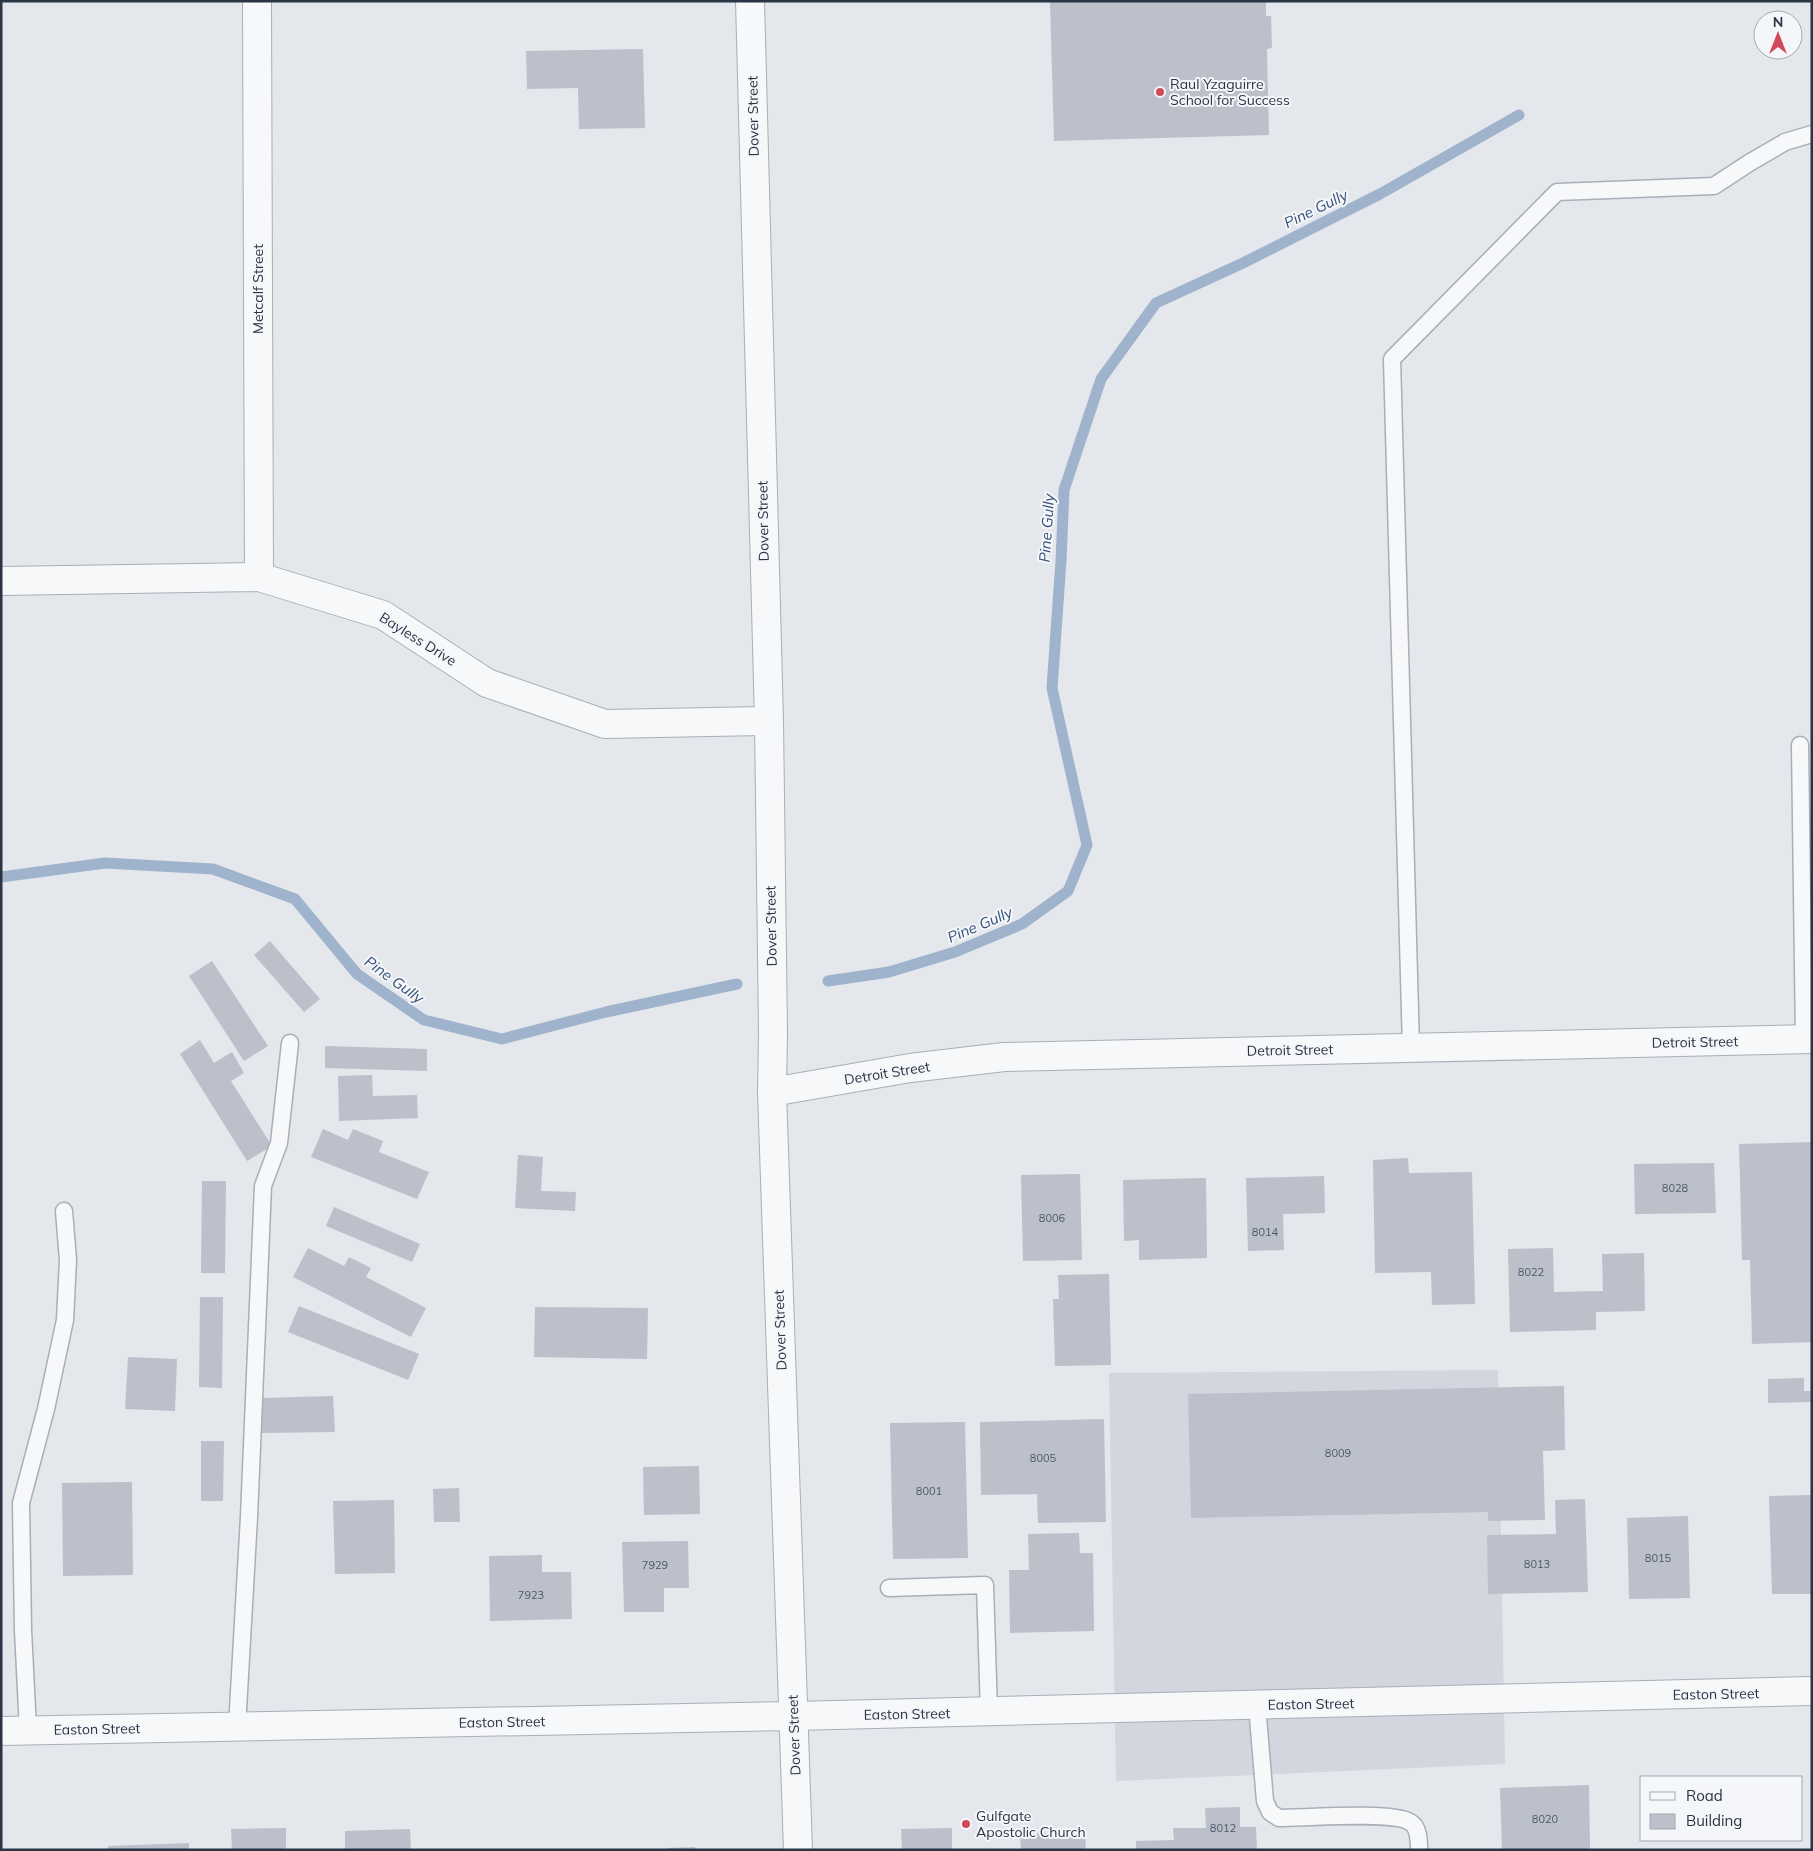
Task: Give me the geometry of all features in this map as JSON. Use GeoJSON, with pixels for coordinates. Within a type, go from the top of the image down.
{"type":"FeatureCollection","features":[{"type":"Feature","properties":{"kind":"street","name":"Metcalf Street"},"geometry":{"type":"LineString","coordinates":[[257,1],[259,577]]}},
{"type":"Feature","properties":{"kind":"street","name":"Dover Street"},"geometry":{"type":"LineString","coordinates":[[750,1],[769,721],[772,1092],[798,1850]]}},
{"type":"Feature","properties":{"kind":"street","name":"Bayless Drive"},"geometry":{"type":"LineString","coordinates":[[1,581],[259,577],[383,615],[487,683],[605,724],[769,721]]}},
{"type":"Feature","properties":{"kind":"street","name":"Detroit Street"},"geometry":{"type":"LineString","coordinates":[[772,1092],[910,1068],[1004,1057],[1808,1039]]}},
{"type":"Feature","properties":{"kind":"street","name":"Easton Street"},"geometry":{"type":"LineString","coordinates":[[14,1730],[989,1712],[1812,1691]]}},
{"type":"Feature","properties":{"kind":"lane"},"geometry":{"type":"LineString","coordinates":[[1411,1048],[1392,359],[1557,192],[1714,186],[1785,142],[1812,134]]}},
{"type":"Feature","properties":{"kind":"lane"},"geometry":{"type":"LineString","coordinates":[[1800,744],[1808,1039]]}},
{"type":"Feature","properties":{"kind":"lane"},"geometry":{"type":"LineString","coordinates":[[237,1726],[249,1517],[263,1186],[279,1143],[290,1043]]}},
{"type":"Feature","properties":{"kind":"lane"},"geometry":{"type":"LineString","coordinates":[[14,1730],[23,1630],[21,1503],[46,1409],[65,1320],[68,1260],[64,1211]]}},
{"type":"Feature","properties":{"kind":"lane"},"geometry":{"type":"LineString","coordinates":[[889,1588],[986,1585],[989,1712]]}},
{"type":"Feature","properties":{"kind":"lane"},"geometry":{"type":"LineString","coordinates":[[1257,1705],[1265,1801],[1270,1812],[1279,1818],[1393,1816],[1412,1822],[1416,1830],[1419,1850]]}},
{"type":"Feature","properties":{"kind":"shaded area"},"geometry":{"type":"Polygon","coordinates":[[[1498,1370],[1505,1764],[1116,1781],[1109,1373],[1498,1370]]]}},
{"type":"Feature","properties":{"kind":"building","name":"Raul Yzaguirre School for Success"},"geometry":{"type":"Polygon","coordinates":[[[1050,1],[1266,1],[1266,16],[1271,16],[1272,48],[1267,49],[1269,135],[1054,141],[1050,1]]]}},
{"type":"Feature","properties":{"kind":"building"},"geometry":{"type":"Polygon","coordinates":[[[643,49],[645,128],[579,129],[578,88],[527,89],[526,51],[643,49]]]}},
{"type":"Feature","properties":{"kind":"building"},"geometry":{"type":"Polygon","coordinates":[[[270,941],[320,999],[304,1012],[254,955],[270,941]]]}},
{"type":"Feature","properties":{"kind":"building"},"geometry":{"type":"Polygon","coordinates":[[[212,961],[268,1046],[244,1061],[189,976],[212,961]]]}},
{"type":"Feature","properties":{"kind":"building"},"geometry":{"type":"Polygon","coordinates":[[[200,1040],[214,1063],[232,1052],[244,1073],[231,1081],[272,1146],[247,1161],[180,1054],[200,1040]]]}},
{"type":"Feature","properties":{"kind":"building"},"geometry":{"type":"Polygon","coordinates":[[[325,1046],[427,1049],[427,1071],[325,1068],[325,1046]]]}},
{"type":"Feature","properties":{"kind":"building"},"geometry":{"type":"Polygon","coordinates":[[[372,1075],[373,1096],[417,1095],[418,1118],[339,1121],[338,1076],[372,1075]]]}},
{"type":"Feature","properties":{"kind":"building"},"geometry":{"type":"Polygon","coordinates":[[[323,1129],[348,1140],[353,1129],[383,1141],[379,1152],[429,1172],[417,1199],[311,1157],[323,1129]]]}},
{"type":"Feature","properties":{"kind":"building"},"geometry":{"type":"Polygon","coordinates":[[[1812,1142],[1812,1342],[1752,1344],[1750,1260],[1742,1260],[1739,1144],[1812,1142]]]}},
{"type":"Feature","properties":{"kind":"building"},"geometry":{"type":"Polygon","coordinates":[[[518,1155],[543,1157],[541,1191],[576,1192],[575,1211],[515,1208],[518,1155]]]}},
{"type":"Feature","properties":{"kind":"building"},"geometry":{"type":"Polygon","coordinates":[[[1408,1158],[1409,1173],[1472,1172],[1475,1304],[1432,1305],[1431,1272],[1375,1273],[1373,1160],[1408,1158]]]}},
{"type":"Feature","properties":{"kind":"building"},"geometry":{"type":"Polygon","coordinates":[[[1714,1163],[1716,1213],[1635,1214],[1634,1164],[1714,1163]]]}},
{"type":"Feature","properties":{"kind":"building"},"geometry":{"type":"Polygon","coordinates":[[[1080,1174],[1082,1260],[1023,1261],[1021,1175],[1080,1174]]]}},
{"type":"Feature","properties":{"kind":"building"},"geometry":{"type":"Polygon","coordinates":[[[1324,1176],[1325,1213],[1283,1214],[1284,1250],[1248,1251],[1246,1178],[1324,1176]]]}},
{"type":"Feature","properties":{"kind":"building"},"geometry":{"type":"Polygon","coordinates":[[[1206,1178],[1207,1258],[1139,1260],[1139,1240],[1124,1241],[1123,1180],[1206,1178]]]}},
{"type":"Feature","properties":{"kind":"building"},"geometry":{"type":"Polygon","coordinates":[[[202,1181],[226,1181],[225,1273],[201,1273],[202,1181]]]}},
{"type":"Feature","properties":{"kind":"building"},"geometry":{"type":"Polygon","coordinates":[[[334,1207],[420,1244],[412,1262],[326,1226],[334,1207]]]}},
{"type":"Feature","properties":{"kind":"building"},"geometry":{"type":"Polygon","coordinates":[[[308,1248],[344,1266],[349,1257],[371,1268],[366,1277],[426,1308],[411,1337],[293,1277],[308,1248]]]}},
{"type":"Feature","properties":{"kind":"building"},"geometry":{"type":"Polygon","coordinates":[[[1553,1248],[1554,1292],[1603,1291],[1602,1254],[1644,1253],[1645,1311],[1596,1312],[1596,1330],[1510,1332],[1508,1249],[1553,1248]]]}},
{"type":"Feature","properties":{"kind":"building"},"geometry":{"type":"Polygon","coordinates":[[[1109,1274],[1111,1365],[1055,1366],[1053,1299],[1059,1299],[1058,1275],[1109,1274]]]}},
{"type":"Feature","properties":{"kind":"building"},"geometry":{"type":"Polygon","coordinates":[[[200,1297],[223,1297],[222,1388],[199,1387],[200,1297]]]}},
{"type":"Feature","properties":{"kind":"building"},"geometry":{"type":"Polygon","coordinates":[[[299,1306],[419,1354],[408,1380],[288,1332],[299,1306]]]}},
{"type":"Feature","properties":{"kind":"building"},"geometry":{"type":"Polygon","coordinates":[[[535,1307],[648,1308],[647,1359],[534,1357],[535,1307]]]}},
{"type":"Feature","properties":{"kind":"building"},"geometry":{"type":"Polygon","coordinates":[[[128,1357],[177,1359],[175,1411],[125,1409],[128,1357]]]}},
{"type":"Feature","properties":{"kind":"building"},"geometry":{"type":"Polygon","coordinates":[[[1804,1378],[1804,1391],[1812,1391],[1812,1402],[1768,1403],[1768,1379],[1804,1378]]]}},
{"type":"Feature","properties":{"kind":"building"},"geometry":{"type":"Polygon","coordinates":[[[1564,1386],[1565,1450],[1543,1451],[1545,1520],[1488,1521],[1488,1512],[1191,1518],[1188,1394],[1564,1386]]]}},
{"type":"Feature","properties":{"kind":"building"},"geometry":{"type":"Polygon","coordinates":[[[333,1396],[335,1432],[262,1433],[261,1398],[333,1396]]]}},
{"type":"Feature","properties":{"kind":"building"},"geometry":{"type":"Polygon","coordinates":[[[1104,1419],[1106,1522],[1038,1523],[1037,1494],[981,1495],[980,1422],[1104,1419]]]}},
{"type":"Feature","properties":{"kind":"building"},"geometry":{"type":"Polygon","coordinates":[[[965,1422],[968,1558],[893,1559],[890,1423],[965,1422]]]}},
{"type":"Feature","properties":{"kind":"building"},"geometry":{"type":"Polygon","coordinates":[[[201,1441],[224,1441],[223,1501],[201,1501],[201,1441]]]}},
{"type":"Feature","properties":{"kind":"building"},"geometry":{"type":"Polygon","coordinates":[[[699,1466],[700,1514],[644,1515],[643,1467],[699,1466]]]}},
{"type":"Feature","properties":{"kind":"building"},"geometry":{"type":"Polygon","coordinates":[[[132,1482],[133,1575],[63,1576],[62,1483],[132,1482]]]}},
{"type":"Feature","properties":{"kind":"building"},"geometry":{"type":"Polygon","coordinates":[[[459,1488],[460,1522],[434,1522],[433,1489],[459,1488]]]}},
{"type":"Feature","properties":{"kind":"building"},"geometry":{"type":"Polygon","coordinates":[[[1812,1495],[1812,1594],[1772,1594],[1769,1496],[1812,1495]]]}},
{"type":"Feature","properties":{"kind":"building"},"geometry":{"type":"Polygon","coordinates":[[[1585,1499],[1588,1592],[1488,1594],[1487,1535],[1556,1534],[1555,1500],[1585,1499]]]}},
{"type":"Feature","properties":{"kind":"building"},"geometry":{"type":"Polygon","coordinates":[[[394,1500],[395,1573],[335,1574],[333,1501],[394,1500]]]}},
{"type":"Feature","properties":{"kind":"building"},"geometry":{"type":"Polygon","coordinates":[[[1688,1516],[1690,1598],[1629,1599],[1627,1518],[1688,1516]]]}},
{"type":"Feature","properties":{"kind":"building"},"geometry":{"type":"Polygon","coordinates":[[[1079,1533],[1080,1553],[1093,1553],[1094,1631],[1010,1633],[1009,1570],[1029,1570],[1028,1534],[1079,1533]]]}},
{"type":"Feature","properties":{"kind":"building"},"geometry":{"type":"Polygon","coordinates":[[[688,1541],[689,1588],[664,1588],[664,1612],[624,1612],[622,1542],[688,1541]]]}},
{"type":"Feature","properties":{"kind":"building"},"geometry":{"type":"Polygon","coordinates":[[[542,1555],[542,1572],[571,1572],[572,1619],[490,1621],[489,1556],[542,1555]]]}},
{"type":"Feature","properties":{"kind":"building"},"geometry":{"type":"Polygon","coordinates":[[[1589,1785],[1590,1850],[1502,1850],[1500,1788],[1589,1785]]]}},
{"type":"Feature","properties":{"kind":"building"},"geometry":{"type":"Polygon","coordinates":[[[1240,1807],[1240,1827],[1256,1827],[1257,1850],[1136,1850],[1136,1841],[1174,1840],[1173,1828],[1206,1828],[1205,1808],[1240,1807]]]}},
{"type":"Feature","properties":{"kind":"building"},"geometry":{"type":"Polygon","coordinates":[[[286,1828],[286,1850],[232,1850],[231,1829],[286,1828]]]}},
{"type":"Feature","properties":{"kind":"building"},"geometry":{"type":"Polygon","coordinates":[[[952,1828],[952,1850],[902,1850],[901,1829],[952,1828]]]}},
{"type":"Feature","properties":{"kind":"building"},"geometry":{"type":"Polygon","coordinates":[[[410,1829],[411,1850],[345,1850],[345,1831],[410,1829]]]}},
{"type":"Feature","properties":{"kind":"building"},"geometry":{"type":"Polygon","coordinates":[[[1085,1832],[1086,1850],[1021,1850],[1020,1834],[1085,1832]]]}},
{"type":"Feature","properties":{"kind":"building"},"geometry":{"type":"Polygon","coordinates":[[[189,1843],[189,1850],[108,1850],[108,1846],[189,1843]]]}},
{"type":"Feature","properties":{"kind":"building"},"geometry":{"type":"Polygon","coordinates":[[[695,1847],[695,1850],[667,1850],[667,1848],[695,1847]]]}},
{"type":"Feature","properties":{"kind":"waterway","name":"Pine Gully"},"geometry":{"type":"LineString","coordinates":[[828,981],[889,972],[955,952],[1022,924],[1068,891],[1087,845],[1052,688],[1064,490],[1101,379],[1156,303],[1243,263],[1380,194],[1519,115]]}},
{"type":"Feature","properties":{"kind":"waterway","name":"Pine Gully"},"geometry":{"type":"LineString","coordinates":[[1,877],[105,863],[213,869],[295,899],[357,974],[424,1020],[502,1039],[606,1012],[737,984]]}},
{"type":"Feature","properties":{"kind":"place","name":"Raul Yzaguirre School for Success"},"geometry":{"type":"Point","coordinates":[1160,92]}},
{"type":"Feature","properties":{"kind":"place","name":"Gulfgate Apostolic Church"},"geometry":{"type":"Point","coordinates":[966,1824]}}]}
